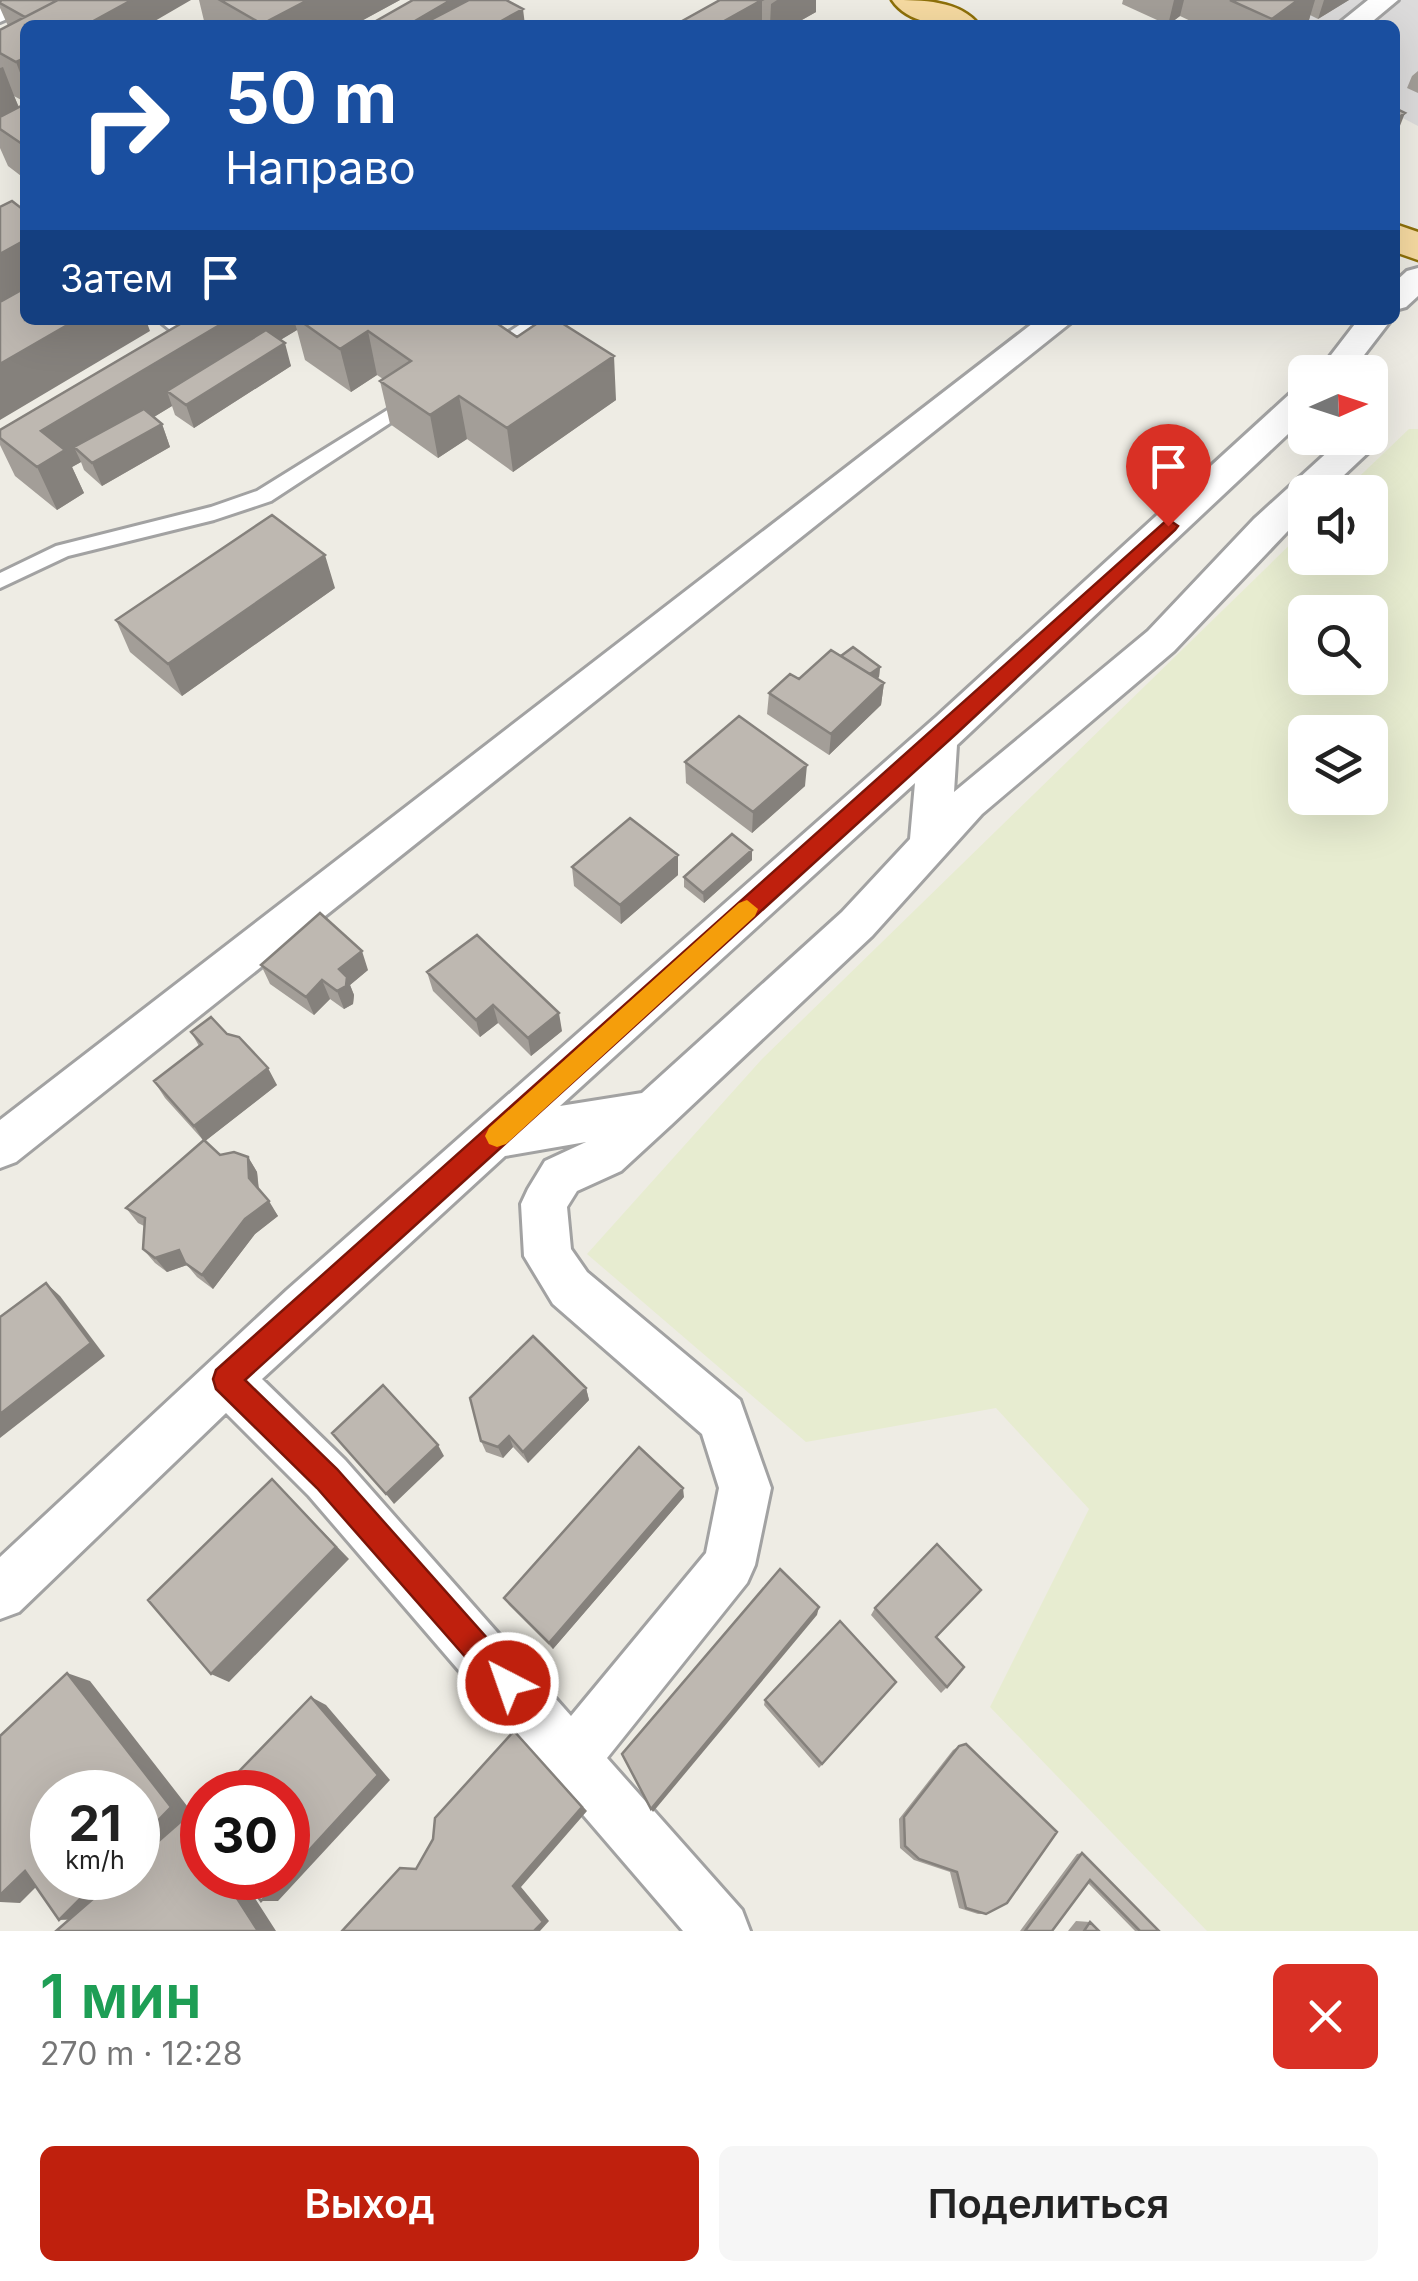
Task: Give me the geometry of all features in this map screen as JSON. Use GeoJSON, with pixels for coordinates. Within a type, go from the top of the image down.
{"type":"FeatureCollection","features":[{"type":"Feature","properties":{"kind":"main road"},"geometry":{"type":"LineString","coordinates":[[910,0],[945,20]]}},
{"type":"Feature","properties":{"kind":"street"},"geometry":{"type":"LineString","coordinates":[[0,14],[28,0]]}},
{"type":"Feature","properties":{"kind":"street"},"geometry":{"type":"LineString","coordinates":[[1358,20],[1385,0]]}},
{"type":"Feature","properties":{"kind":"street"},"geometry":{"type":"LineString","coordinates":[[151,353],[185,325]]}},
{"type":"Feature","properties":{"kind":"street"},"geometry":{"type":"LineString","coordinates":[[0,1147],[1052,325]]}},
{"type":"Feature","properties":{"kind":"street"},"geometry":{"type":"LineString","coordinates":[[1354,355],[1372,325]]}},
{"type":"Feature","properties":{"kind":"street"},"geometry":{"type":"LineString","coordinates":[[0,1593],[226,1379],[938,738],[1288,415]]}},
{"type":"Feature","properties":{"kind":"street"},"geometry":{"type":"LineString","coordinates":[[572,1758],[730,1565],[745,1488],[722,1418],[570,1288],[548,1256],[544,1204],[561,1176],[604,1156],[857,924],[968,803],[1160,641],[1267,528],[1345,455]]}},
{"type":"Feature","properties":{"kind":"street"},"geometry":{"type":"LineString","coordinates":[[930,844],[938,738]]}},
{"type":"Feature","properties":{"kind":"street"},"geometry":{"type":"LineString","coordinates":[[498,1136],[655,1111]]}},
{"type":"Feature","properties":{"kind":"street"},"geometry":{"type":"LineString","coordinates":[[226,1379],[327,1478],[721,1931]]}},
{"type":"Feature","properties":{"kind":"lane"},"geometry":{"type":"LineString","coordinates":[[485,356],[532,325]]}},
{"type":"Feature","properties":{"kind":"lane"},"geometry":{"type":"LineString","coordinates":[[0,581],[64,552],[264,496],[414,400]]}},
{"type":"Feature","properties":{"kind":"shaded area"},"geometry":{"type":"Polygon","coordinates":[[[1172,0],[1418,0],[1418,126],[1400,117],[1400,20],[1211,20],[1172,0]]]}},
{"type":"Feature","properties":{"kind":"green space"},"geometry":{"type":"Polygon","coordinates":[[[1409,429],[1418,429],[1418,1931],[1207,1931],[990,1707],[1089,1509],[996,1408],[806,1442],[587,1254],[762,1059],[1288,547],[1288,575],[1388,575],[1388,475],[1361,475],[1382,455],[1388,455],[1388,449],[1409,429]]]}},
{"type":"Feature","properties":{"kind":"building"},"geometry":{"type":"Polygon","coordinates":[[[58,0],[25,17],[0,3],[58,0]]]}},
{"type":"Feature","properties":{"kind":"building"},"geometry":{"type":"Polygon","coordinates":[[[58,0],[130,1],[95,20],[20,20],[20,60],[16,62],[0,53],[0,30],[58,0]]]}},
{"type":"Feature","properties":{"kind":"building"},"geometry":{"type":"Polygon","coordinates":[[[220,0],[308,0],[270,20],[255,20],[220,0]]]}},
{"type":"Feature","properties":{"kind":"building"},"geometry":{"type":"Polygon","coordinates":[[[413,0],[451,0],[417,20],[378,20],[413,0]]]}},
{"type":"Feature","properties":{"kind":"building"},"geometry":{"type":"Polygon","coordinates":[[[469,0],[506,0],[523,9],[503,20],[431,20],[469,0]]]}},
{"type":"Feature","properties":{"kind":"building"},"geometry":{"type":"Polygon","coordinates":[[[720,0],[762,0],[726,20],[684,20],[720,0]]]}},
{"type":"Feature","properties":{"kind":"building"},"geometry":{"type":"Polygon","coordinates":[[[1230,0],[1298,0],[1272,19],[1230,0]]]}},
{"type":"Feature","properties":{"kind":"building"},"geometry":{"type":"Polygon","coordinates":[[[20,107],[20,143],[0,129],[0,117],[20,107]]]}},
{"type":"Feature","properties":{"kind":"building"},"geometry":{"type":"Polygon","coordinates":[[[12,201],[20,207],[20,243],[0,254],[0,207],[12,201]]]}},
{"type":"Feature","properties":{"kind":"building"},"geometry":{"type":"Polygon","coordinates":[[[20,291],[20,325],[67,325],[0,364],[0,302],[20,291]]]}},
{"type":"Feature","properties":{"kind":"building"},"geometry":{"type":"Polygon","coordinates":[[[178,325],[220,325],[41,431],[65,450],[37,467],[0,438],[0,430],[178,325]]]}},
{"type":"Feature","properties":{"kind":"building"},"geometry":{"type":"Polygon","coordinates":[[[306,325],[499,325],[517,337],[535,325],[565,325],[614,356],[507,428],[459,396],[430,415],[380,381],[411,361],[368,331],[340,349],[306,325]]]}},
{"type":"Feature","properties":{"kind":"building"},"geometry":{"type":"Polygon","coordinates":[[[266,330],[285,343],[186,405],[167,391],[266,330]]]}},
{"type":"Feature","properties":{"kind":"building"},"geometry":{"type":"Polygon","coordinates":[[[144,409],[162,424],[92,463],[74,447],[144,409]]]}},
{"type":"Feature","properties":{"kind":"building"},"geometry":{"type":"Polygon","coordinates":[[[272,515],[325,555],[168,664],[116,620],[272,515]]]}},
{"type":"Feature","properties":{"kind":"building"},"geometry":{"type":"Polygon","coordinates":[[[853,647],[880,667],[870,674],[841,656],[853,647]]]}},
{"type":"Feature","properties":{"kind":"building"},"geometry":{"type":"Polygon","coordinates":[[[831,650],[884,683],[831,734],[769,693],[790,674],[799,679],[831,650]]]}},
{"type":"Feature","properties":{"kind":"building"},"geometry":{"type":"Polygon","coordinates":[[[739,716],[807,765],[753,812],[685,762],[739,716]]]}},
{"type":"Feature","properties":{"kind":"building"},"geometry":{"type":"Polygon","coordinates":[[[630,818],[678,855],[620,905],[572,867],[630,818]]]}},
{"type":"Feature","properties":{"kind":"building"},"geometry":{"type":"Polygon","coordinates":[[[732,834],[752,850],[703,893],[684,877],[732,834]]]}},
{"type":"Feature","properties":{"kind":"building"},"geometry":{"type":"Polygon","coordinates":[[[320,913],[362,951],[339,969],[347,977],[346,986],[337,991],[322,980],[306,997],[261,965],[320,913]]]}},
{"type":"Feature","properties":{"kind":"building"},"geometry":{"type":"Polygon","coordinates":[[[477,935],[559,1013],[528,1038],[493,1005],[476,1020],[427,972],[477,935]]]}},
{"type":"Feature","properties":{"kind":"building"},"geometry":{"type":"Polygon","coordinates":[[[211,1017],[227,1034],[239,1037],[268,1068],[194,1126],[154,1081],[202,1044],[191,1032],[211,1017]]]}},
{"type":"Feature","properties":{"kind":"building"},"geometry":{"type":"Polygon","coordinates":[[[204,1140],[220,1155],[234,1152],[248,1157],[249,1178],[269,1201],[245,1219],[202,1275],[185,1263],[179,1250],[155,1258],[143,1249],[145,1218],[126,1208],[204,1140]]]}},
{"type":"Feature","properties":{"kind":"building"},"geometry":{"type":"Polygon","coordinates":[[[46,1283],[91,1343],[0,1414],[0,1317],[46,1283]]]}},
{"type":"Feature","properties":{"kind":"building"},"geometry":{"type":"Polygon","coordinates":[[[533,1336],[586,1388],[523,1452],[509,1436],[498,1447],[481,1441],[470,1398],[533,1336]]]}},
{"type":"Feature","properties":{"kind":"building"},"geometry":{"type":"Polygon","coordinates":[[[383,1385],[438,1445],[386,1494],[332,1433],[383,1385]]]}},
{"type":"Feature","properties":{"kind":"building"},"geometry":{"type":"Polygon","coordinates":[[[639,1447],[683,1488],[549,1643],[504,1598],[639,1447]]]}},
{"type":"Feature","properties":{"kind":"building"},"geometry":{"type":"Polygon","coordinates":[[[272,1479],[336,1547],[211,1674],[148,1600],[272,1479]]]}},
{"type":"Feature","properties":{"kind":"building"},"geometry":{"type":"Polygon","coordinates":[[[937,1544],[981,1590],[936,1637],[964,1667],[947,1687],[875,1608],[937,1544]]]}},
{"type":"Feature","properties":{"kind":"building"},"geometry":{"type":"Polygon","coordinates":[[[780,1569],[819,1607],[651,1809],[622,1754],[780,1569]]]}},
{"type":"Feature","properties":{"kind":"building"},"geometry":{"type":"Polygon","coordinates":[[[840,1621],[896,1682],[822,1764],[765,1700],[840,1621]]]}},
{"type":"Feature","properties":{"kind":"building"},"geometry":{"type":"Polygon","coordinates":[[[67,1673],[142,1770],[30,1770],[30,1878],[25,1871],[0,1895],[0,1736],[67,1673]]]}},
{"type":"Feature","properties":{"kind":"building"},"geometry":{"type":"Polygon","coordinates":[[[311,1697],[378,1775],[310,1849],[310,1770],[240,1770],[311,1697]]]}},
{"type":"Feature","properties":{"kind":"building"},"geometry":{"type":"Polygon","coordinates":[[[514,1731],[582,1807],[513,1886],[543,1922],[534,1931],[342,1931],[400,1868],[416,1869],[433,1839],[435,1818],[514,1731]]]}},
{"type":"Feature","properties":{"kind":"building"},"geometry":{"type":"Polygon","coordinates":[[[966,1744],[1057,1832],[1007,1903],[986,1914],[966,1908],[957,1872],[919,1859],[905,1846],[904,1817],[959,1746],[966,1744]]]}},
{"type":"Feature","properties":{"kind":"building"},"geometry":{"type":"Polygon","coordinates":[[[160,1793],[171,1807],[160,1818],[160,1793]]]}},
{"type":"Feature","properties":{"kind":"building"},"geometry":{"type":"Polygon","coordinates":[[[180,1822],[180,1900],[238,1900],[258,1931],[56,1931],[92,1900],[160,1900],[160,1840],[180,1822]]]}},
{"type":"Feature","properties":{"kind":"building"},"geometry":{"type":"Polygon","coordinates":[[[1082,1853],[1159,1931],[1140,1931],[1090,1880],[1052,1931],[1025,1931],[1082,1853]]]}},
{"type":"Feature","properties":{"kind":"building"},"geometry":{"type":"Polygon","coordinates":[[[45,1900],[79,1900],[59,1920],[45,1900]]]}},
{"type":"Feature","properties":{"kind":"building"},"geometry":{"type":"Polygon","coordinates":[[[1090,1922],[1099,1931],[1084,1931],[1090,1922]]]}},
{"type":"Feature","properties":{"kind":"slow traffic"},"geometry":{"type":"LineString","coordinates":[[497,1136],[747,909]]}},
{"type":"Feature","properties":{"kind":"route"},"geometry":{"type":"LineString","coordinates":[[508,1683],[327,1478],[226,1379],[950,728],[1168,526]]}}]}
